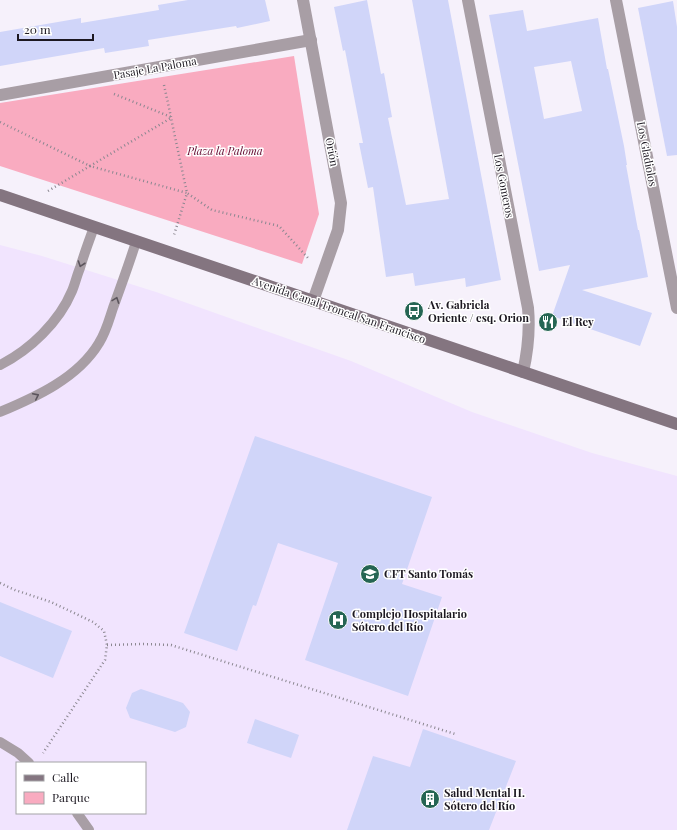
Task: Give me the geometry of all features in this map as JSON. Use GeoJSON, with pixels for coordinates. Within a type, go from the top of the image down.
{"type":"FeatureCollection","features":[{"type":"Feature","properties":{"kind":"main road","name":"Avenida Canal Troncal San Francisco"},"geometry":{"type":"LineString","coordinates":[[0,196],[677,424]]}},
{"type":"Feature","properties":{"kind":"street","name":"Orión"},"geometry":{"type":"LineString","coordinates":[[303,0],[340,203],[338,230],[313,301]]}},
{"type":"Feature","properties":{"kind":"street","name":"Los Gomeros"},"geometry":{"type":"LineString","coordinates":[[468,0],[528,308],[530,337],[522,372]]}},
{"type":"Feature","properties":{"kind":"street","name":"Los Gladiolos"},"geometry":{"type":"LineString","coordinates":[[616,0],[677,308]]}},
{"type":"Feature","properties":{"kind":"street","name":"Pasaje La Paloma"},"geometry":{"type":"LineString","coordinates":[[0,95],[311,40]]}},
{"type":"Feature","properties":{"kind":"lane"},"geometry":{"type":"LineString","coordinates":[[0,365],[11,359],[35,341],[49,327],[64,307],[72,291],[94,227]]}},
{"type":"Feature","properties":{"kind":"lane"},"geometry":{"type":"LineString","coordinates":[[0,412],[36,396],[57,384],[80,365],[95,348],[104,334],[136,242]]}},
{"type":"Feature","properties":{"kind":"lane"},"geometry":{"type":"LineString","coordinates":[[0,742],[18,753],[28,762]]}},
{"type":"Feature","properties":{"kind":"lane"},"geometry":{"type":"LineString","coordinates":[[79,814],[89,830]]}},
{"type":"Feature","properties":{"kind":"path"},"geometry":{"type":"LineString","coordinates":[[160,67],[187,193],[168,252]]}},
{"type":"Feature","properties":{"kind":"path"},"geometry":{"type":"LineString","coordinates":[[80,81],[171,118]]}},
{"type":"Feature","properties":{"kind":"path"},"geometry":{"type":"LineString","coordinates":[[26,204],[171,118]]}},
{"type":"Feature","properties":{"kind":"path"},"geometry":{"type":"LineString","coordinates":[[0,122],[90,166],[187,193],[212,210],[279,226],[323,274]]}},
{"type":"Feature","properties":{"kind":"path"},"geometry":{"type":"LineString","coordinates":[[0,582],[15,590],[51,602],[93,622],[104,631],[107,645],[105,660],[40,757]]}},
{"type":"Feature","properties":{"kind":"path"},"geometry":{"type":"LineString","coordinates":[[107,645],[171,645],[455,734]]}},
{"type":"Feature","properties":{"kind":"shaded area","name":"Complejo Hospitalario Sótero del Río"},"geometry":{"type":"Polygon","coordinates":[[[0,245],[42,256],[156,292],[351,361],[472,412],[592,453],[677,476],[677,830],[0,830],[0,245]]]}},
{"type":"Feature","properties":{"kind":"green space","name":"Plaza la Paloma"},"geometry":{"type":"Polygon","coordinates":[[[294,56],[319,214],[302,264],[0,166],[0,103],[294,56]]]}},
{"type":"Feature","properties":{"kind":"building"},"geometry":{"type":"Polygon","coordinates":[[[188,0],[265,0],[270,21],[237,28],[236,26],[148,40],[149,46],[105,53],[104,48],[0,66],[0,32],[81,18],[81,23],[159,10],[158,5],[188,0]]]}},
{"type":"Feature","properties":{"kind":"building"},"geometry":{"type":"Polygon","coordinates":[[[367,0],[381,74],[384,73],[392,117],[388,118],[406,205],[449,199],[412,0],[448,0],[501,280],[466,287],[465,278],[415,286],[413,273],[386,277],[373,187],[368,188],[359,143],[363,143],[345,50],[343,51],[334,7],[367,0]]]}},
{"type":"Feature","properties":{"kind":"building"},"geometry":{"type":"Polygon","coordinates":[[[673,1],[677,27],[677,155],[667,156],[638,8],[673,1]]]}},
{"type":"Feature","properties":{"kind":"building"},"geometry":{"type":"Polygon","coordinates":[[[523,10],[527,31],[598,18],[607,69],[624,146],[626,165],[648,277],[582,290],[652,313],[640,346],[552,316],[570,265],[539,271],[489,15],[523,10]],[[571,61],[534,67],[544,119],[582,111],[571,61]]]}},
{"type":"Feature","properties":{"kind":"building","name":"CFT Santo Tomás"},"geometry":{"type":"Polygon","coordinates":[[[255,436],[432,497],[402,584],[442,597],[408,696],[305,660],[338,563],[278,543],[256,606],[253,605],[237,651],[184,633],[255,436]]]}},
{"type":"Feature","properties":{"kind":"building"},"geometry":{"type":"Polygon","coordinates":[[[0,602],[72,631],[53,678],[0,656],[0,602]]]}},
{"type":"Feature","properties":{"kind":"building"},"geometry":{"type":"Polygon","coordinates":[[[141,689],[183,703],[190,712],[186,727],[175,732],[130,718],[126,708],[132,693],[141,689]]]}},
{"type":"Feature","properties":{"kind":"building"},"geometry":{"type":"Polygon","coordinates":[[[255,719],[299,735],[291,758],[247,743],[255,719]]]}},
{"type":"Feature","properties":{"kind":"building","name":"Salud Mental H. Sótero del Río"},"geometry":{"type":"Polygon","coordinates":[[[423,729],[516,761],[489,830],[347,830],[373,756],[410,767],[423,729]]]}},
{"type":"Feature","properties":{"kind":"place","name":"Av. Gabriela Oriente / esq. Orion"},"geometry":{"type":"Point","coordinates":[414,311]}},
{"type":"Feature","properties":{"kind":"place","name":"El Rey"},"geometry":{"type":"Point","coordinates":[548,322]}},
{"type":"Feature","properties":{"kind":"place","name":"CFT Santo Tomás"},"geometry":{"type":"Point","coordinates":[370,574]}},
{"type":"Feature","properties":{"kind":"place","name":"Complejo Hospitalario Sótero del Río"},"geometry":{"type":"Point","coordinates":[338,620]}},
{"type":"Feature","properties":{"kind":"place","name":"Salud Mental H. Sótero del Río"},"geometry":{"type":"Point","coordinates":[430,799]}}]}
